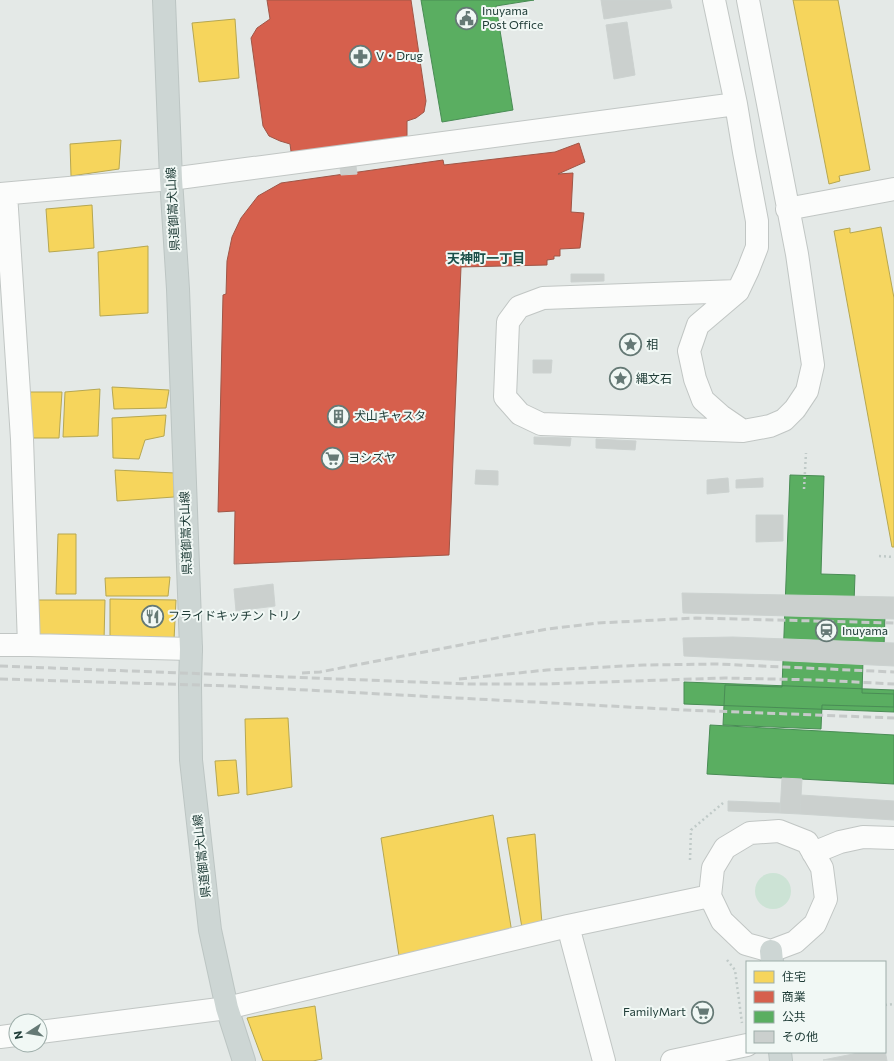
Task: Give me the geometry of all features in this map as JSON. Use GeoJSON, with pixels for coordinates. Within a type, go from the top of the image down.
{"type":"FeatureCollection","features":[{"type":"Feature","properties":{"kind":"main road","name":"県道御嵩犬山線"},"geometry":{"type":"LineString","coordinates":[[164,0],[171,179],[178,289],[191,649],[191,760],[210,930],[227,1008],[244,1061]]}},
{"type":"Feature","properties":{"kind":"street"},"geometry":{"type":"LineString","coordinates":[[714,0],[736,104],[758,221],[757,247],[738,291],[698,325],[689,351],[695,379],[703,400],[721,416],[743,431]]}},
{"type":"Feature","properties":{"kind":"street"},"geometry":{"type":"LineString","coordinates":[[738,291],[543,298],[518,307],[508,322],[505,397],[520,414],[541,424],[743,431],[770,426],[784,420],[795,410],[807,391],[813,365],[796,254],[748,0]]}},
{"type":"Feature","properties":{"kind":"street"},"geometry":{"type":"LineString","coordinates":[[29,645],[22,439],[3,194],[171,179],[736,104]]}},
{"type":"Feature","properties":{"kind":"street"},"geometry":{"type":"LineString","coordinates":[[787,209],[894,189]]}},
{"type":"Feature","properties":{"kind":"street"},"geometry":{"type":"LineString","coordinates":[[0,645],[191,649]]}},
{"type":"Feature","properties":{"kind":"street"},"geometry":{"type":"LineString","coordinates":[[779,831],[807,842],[822,868],[826,899],[815,924],[795,942],[771,956],[746,944],[722,921],[710,896],[713,868],[725,848],[750,833],[779,831]]}},
{"type":"Feature","properties":{"kind":"street"},"geometry":{"type":"LineString","coordinates":[[813,853],[840,842],[863,837],[894,838]]}},
{"type":"Feature","properties":{"kind":"street"},"geometry":{"type":"LineString","coordinates":[[48,1031],[227,1008],[568,926],[710,896]]}},
{"type":"Feature","properties":{"kind":"street"},"geometry":{"type":"LineString","coordinates":[[568,926],[604,1061]]}},
{"type":"Feature","properties":{"kind":"street"},"geometry":{"type":"LineString","coordinates":[[672,1061],[746,1045]]}},
{"type":"Feature","properties":{"kind":"path"},"geometry":{"type":"LineString","coordinates":[[804,489],[806,453]]}},
{"type":"Feature","properties":{"kind":"path"},"geometry":{"type":"LineString","coordinates":[[879,556],[894,557]]}},
{"type":"Feature","properties":{"kind":"green space"},"geometry":{"type":"Polygon","coordinates":[[[777,873],[786,878],[790,884],[790,898],[786,904],[777,909],[769,909],[760,904],[756,898],[755,887],[760,878],[766,874],[777,873]]]}},
{"type":"Feature","properties":{"kind":"building: 住宅"},"geometry":{"type":"Polygon","coordinates":[[[793,0],[838,0],[870,170],[839,176],[840,181],[829,184],[793,0]]]}},
{"type":"Feature","properties":{"kind":"building: 住宅"},"geometry":{"type":"Polygon","coordinates":[[[235,19],[239,78],[199,82],[192,23],[235,19]]]}},
{"type":"Feature","properties":{"kind":"building: 住宅"},"geometry":{"type":"Polygon","coordinates":[[[121,140],[119,169],[71,176],[70,144],[121,140]]]}},
{"type":"Feature","properties":{"kind":"building: 住宅"},"geometry":{"type":"Polygon","coordinates":[[[92,205],[94,248],[49,252],[46,209],[92,205]]]}},
{"type":"Feature","properties":{"kind":"building: 住宅"},"geometry":{"type":"Polygon","coordinates":[[[881,227],[894,298],[894,547],[892,547],[834,231],[850,228],[850,233],[881,227]]]}},
{"type":"Feature","properties":{"kind":"building: 住宅"},"geometry":{"type":"Polygon","coordinates":[[[148,246],[148,313],[100,316],[98,252],[148,246]]]}},
{"type":"Feature","properties":{"kind":"building: 住宅"},"geometry":{"type":"Polygon","coordinates":[[[112,387],[169,390],[166,408],[114,409],[112,387]]]}},
{"type":"Feature","properties":{"kind":"building: 住宅"},"geometry":{"type":"Polygon","coordinates":[[[100,389],[98,436],[63,437],[65,392],[100,389]]]}},
{"type":"Feature","properties":{"kind":"building: 住宅"},"geometry":{"type":"Polygon","coordinates":[[[28,392],[62,392],[59,438],[27,438],[28,392]]]}},
{"type":"Feature","properties":{"kind":"building: 住宅"},"geometry":{"type":"Polygon","coordinates":[[[166,415],[164,436],[145,440],[139,459],[113,458],[112,418],[166,415]]]}},
{"type":"Feature","properties":{"kind":"building: 住宅"},"geometry":{"type":"Polygon","coordinates":[[[115,470],[175,473],[174,497],[117,501],[115,470]]]}},
{"type":"Feature","properties":{"kind":"building: 住宅"},"geometry":{"type":"Polygon","coordinates":[[[58,534],[76,534],[76,594],[56,594],[58,534]]]}},
{"type":"Feature","properties":{"kind":"building: 住宅"},"geometry":{"type":"Polygon","coordinates":[[[170,577],[168,596],[106,596],[105,578],[170,577]]]}},
{"type":"Feature","properties":{"kind":"building: 住宅"},"geometry":{"type":"Polygon","coordinates":[[[110,599],[176,600],[174,640],[110,640],[110,599]]]}},
{"type":"Feature","properties":{"kind":"building: 住宅"},"geometry":{"type":"Polygon","coordinates":[[[38,600],[105,600],[104,641],[38,638],[38,600]]]}},
{"type":"Feature","properties":{"kind":"building: 住宅"},"geometry":{"type":"Polygon","coordinates":[[[288,718],[292,787],[247,795],[245,719],[288,718]]]}},
{"type":"Feature","properties":{"kind":"building: 住宅"},"geometry":{"type":"Polygon","coordinates":[[[236,760],[239,793],[218,796],[215,761],[236,760]]]}},
{"type":"Feature","properties":{"kind":"building: 住宅"},"geometry":{"type":"Polygon","coordinates":[[[493,815],[512,933],[399,956],[381,838],[493,815]]]}},
{"type":"Feature","properties":{"kind":"building: 住宅"},"geometry":{"type":"Polygon","coordinates":[[[535,834],[542,924],[522,928],[507,838],[535,834]]]}},
{"type":"Feature","properties":{"kind":"building: 住宅"},"geometry":{"type":"Polygon","coordinates":[[[315,1006],[322,1059],[313,1061],[263,1061],[247,1018],[315,1006]]]}},
{"type":"Feature","properties":{"kind":"building: 商業"},"geometry":{"type":"Polygon","coordinates":[[[267,0],[411,0],[426,101],[424,112],[416,118],[407,121],[407,138],[292,159],[290,144],[269,136],[263,126],[251,38],[257,28],[270,19],[267,0]]]}},
{"type":"Feature","properties":{"kind":"building: 商業","name":"犬山キャスタ"},"geometry":{"type":"Polygon","coordinates":[[[579,143],[585,162],[558,174],[573,173],[571,212],[584,213],[580,248],[560,249],[560,256],[554,256],[554,259],[547,260],[547,265],[461,267],[449,555],[234,564],[235,511],[218,512],[223,295],[226,294],[227,261],[232,237],[241,218],[258,196],[281,183],[443,160],[444,165],[555,152],[579,143]]]}},
{"type":"Feature","properties":{"kind":"building: 公共"},"geometry":{"type":"Polygon","coordinates":[[[421,0],[534,0],[496,6],[513,110],[442,122],[421,0]]]}},
{"type":"Feature","properties":{"kind":"building: 公共","name":"Inuyama"},"geometry":{"type":"Polygon","coordinates":[[[790,475],[824,476],[821,574],[855,575],[854,603],[894,605],[894,614],[885,614],[884,648],[894,649],[894,662],[863,660],[862,693],[894,694],[894,707],[822,705],[821,729],[723,725],[725,685],[782,687],[790,475]]]}},
{"type":"Feature","properties":{"kind":"building: 公共"},"geometry":{"type":"Polygon","coordinates":[[[684,682],[894,690],[894,712],[684,704],[684,682]]]}},
{"type":"Feature","properties":{"kind":"building: 公共"},"geometry":{"type":"Polygon","coordinates":[[[710,725],[894,735],[894,784],[707,774],[710,725]]]}},
{"type":"Feature","properties":{"kind":"building: その他"},"geometry":{"type":"Polygon","coordinates":[[[601,0],[670,0],[672,8],[604,19],[601,0]]]}},
{"type":"Feature","properties":{"kind":"building: その他"},"geometry":{"type":"Polygon","coordinates":[[[627,22],[635,75],[614,79],[606,25],[627,22]]]}},
{"type":"Feature","properties":{"kind":"building: その他"},"geometry":{"type":"Polygon","coordinates":[[[354,150],[357,174],[341,175],[338,152],[354,150]]]}},
{"type":"Feature","properties":{"kind":"building: その他"},"geometry":{"type":"Polygon","coordinates":[[[571,274],[604,274],[604,281],[571,282],[571,274]]]}},
{"type":"Feature","properties":{"kind":"building: その他"},"geometry":{"type":"Polygon","coordinates":[[[533,360],[552,360],[551,373],[533,373],[533,360]]]}},
{"type":"Feature","properties":{"kind":"building: その他"},"geometry":{"type":"Polygon","coordinates":[[[534,437],[571,438],[570,446],[534,444],[534,437]]]}},
{"type":"Feature","properties":{"kind":"building: その他"},"geometry":{"type":"Polygon","coordinates":[[[596,439],[636,441],[635,450],[596,448],[596,439]]]}},
{"type":"Feature","properties":{"kind":"building: その他"},"geometry":{"type":"Polygon","coordinates":[[[476,470],[498,471],[498,485],[475,484],[476,470]]]}},
{"type":"Feature","properties":{"kind":"building: その他"},"geometry":{"type":"Polygon","coordinates":[[[728,478],[729,492],[707,494],[707,480],[728,478]]]}},
{"type":"Feature","properties":{"kind":"building: その他"},"geometry":{"type":"Polygon","coordinates":[[[763,478],[763,487],[736,488],[736,480],[763,478]]]}},
{"type":"Feature","properties":{"kind":"building: その他"},"geometry":{"type":"Polygon","coordinates":[[[756,515],[783,515],[783,541],[756,542],[756,515]]]}},
{"type":"Feature","properties":{"kind":"building: その他"},"geometry":{"type":"Polygon","coordinates":[[[273,584],[275,606],[236,611],[234,589],[273,584]]]}},
{"type":"Feature","properties":{"kind":"building: その他"},"geometry":{"type":"Polygon","coordinates":[[[682,593],[894,597],[894,619],[683,613],[682,593]]]}},
{"type":"Feature","properties":{"kind":"building: その他"},"geometry":{"type":"Polygon","coordinates":[[[733,637],[894,643],[894,666],[684,656],[683,638],[733,637]]]}},
{"type":"Feature","properties":{"kind":"building: その他"},"geometry":{"type":"Polygon","coordinates":[[[782,778],[802,779],[800,814],[780,813],[782,778]]]}},
{"type":"Feature","properties":{"kind":"building: その他"},"geometry":{"type":"Polygon","coordinates":[[[801,795],[894,801],[894,820],[800,814],[801,795]]]}},
{"type":"Feature","properties":{"kind":"building: その他"},"geometry":{"type":"Polygon","coordinates":[[[728,801],[780,803],[780,813],[728,811],[728,801]]]}},
{"type":"Feature","properties":{"kind":"building: その他"},"geometry":{"type":"Polygon","coordinates":[[[858,1053],[886,1053],[887,1061],[823,1060],[858,1053]]]}},
{"type":"Feature","properties":{"kind":"railway"},"geometry":{"type":"LineString","coordinates":[[302,673],[320,672],[548,629],[598,623],[696,618],[894,623]]}},
{"type":"Feature","properties":{"kind":"railway"},"geometry":{"type":"LineString","coordinates":[[459,679],[547,670],[644,665],[717,664],[894,672]]}},
{"type":"Feature","properties":{"kind":"railway"},"geometry":{"type":"LineString","coordinates":[[0,666],[469,684],[544,684],[725,678],[817,680],[894,684]]}},
{"type":"Feature","properties":{"kind":"railway"},"geometry":{"type":"LineString","coordinates":[[0,679],[230,686],[685,710],[894,718]]}},
{"type":"Feature","properties":{"kind":"place","name":"Inuyama Post Office"},"geometry":{"type":"Point","coordinates":[466,18]}},
{"type":"Feature","properties":{"kind":"place","name":"V・Drug"},"geometry":{"type":"Point","coordinates":[361,56]}},
{"type":"Feature","properties":{"kind":"place","name":"相"},"geometry":{"type":"Point","coordinates":[630,345]}},
{"type":"Feature","properties":{"kind":"place","name":"縄文石"},"geometry":{"type":"Point","coordinates":[620,379]}},
{"type":"Feature","properties":{"kind":"place","name":"犬山キャスタ"},"geometry":{"type":"Point","coordinates":[338,416]}},
{"type":"Feature","properties":{"kind":"place","name":"ヨシズヤ"},"geometry":{"type":"Point","coordinates":[332,458]}},
{"type":"Feature","properties":{"kind":"place","name":"フライドキッチン トリノ"},"geometry":{"type":"Point","coordinates":[152,616]}},
{"type":"Feature","properties":{"kind":"place","name":"Inuyama"},"geometry":{"type":"Point","coordinates":[826,631]}},
{"type":"Feature","properties":{"kind":"place","name":"FamilyMart"},"geometry":{"type":"Point","coordinates":[702,1012]}},
{"type":"Feature","properties":{"kind":"district","name":"天神町一丁目"},"geometry":{"type":"Point","coordinates":[486,258]}}]}
